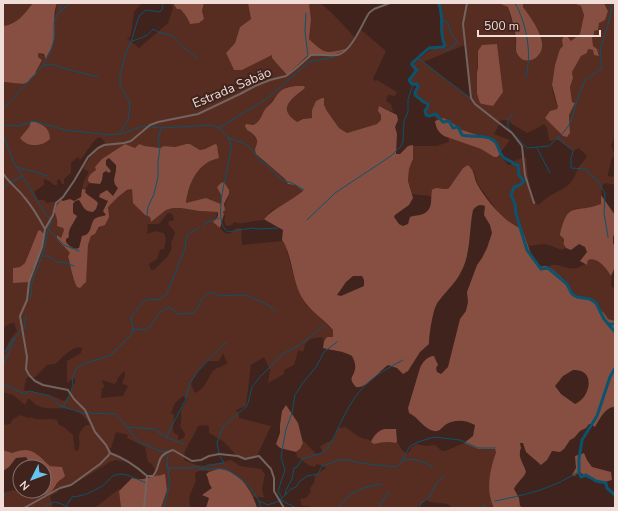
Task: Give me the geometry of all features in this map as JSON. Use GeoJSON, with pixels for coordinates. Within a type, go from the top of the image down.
{"type":"FeatureCollection","features":[{"type":"Feature","properties":{"kind":"street","name":"Estrada Sabäo"},"geometry":{"type":"LineString","coordinates":[[110,453],[106,445],[95,432],[85,410],[74,399],[68,390],[43,385],[35,381],[28,375],[26,369],[27,357],[20,316],[27,300],[29,282],[42,247],[45,229],[53,215],[56,203],[63,197],[88,157],[98,148],[104,145],[131,141],[150,125],[198,114],[255,86],[286,76],[312,55],[338,54],[349,48],[369,13],[374,9],[390,3]]}},
{"type":"Feature","properties":{"kind":"street"},"geometry":{"type":"LineString","coordinates":[[467,3],[463,24],[471,98],[475,104],[514,134],[522,146],[525,175],[534,203]]}},
{"type":"Feature","properties":{"kind":"street"},"geometry":{"type":"LineString","coordinates":[[3,174],[5,178],[30,203],[45,229]]}},
{"type":"Feature","properties":{"kind":"street"},"geometry":{"type":"LineString","coordinates":[[24,508],[60,488],[71,485],[100,464],[110,453],[130,462],[147,476],[153,476],[156,472],[159,459],[163,455],[173,450],[192,461],[201,460],[209,456],[219,454],[238,456],[245,459],[259,456],[271,469],[274,478],[274,491],[284,508]]}},
{"type":"Feature","properties":{"kind":"street"},"geometry":{"type":"LineString","coordinates":[[144,508],[147,476]]}},
{"type":"Feature","properties":{"kind":"shaded area"},"geometry":{"type":"Polygon","coordinates":[[[3,3],[33,3],[24,15],[17,21],[3,26],[3,3]]]}},
{"type":"Feature","properties":{"kind":"shaded area"},"geometry":{"type":"Polygon","coordinates":[[[33,3],[57,3],[53,46],[46,59],[44,54],[38,54],[38,57],[42,60],[35,75],[32,76],[27,82],[22,84],[3,82],[3,26],[17,21],[24,15],[33,3]]]}},
{"type":"Feature","properties":{"kind":"shaded area"},"geometry":{"type":"Polygon","coordinates":[[[57,3],[142,3],[134,12],[131,34],[129,38],[126,37],[139,48],[168,23],[173,8],[171,3],[183,11],[190,23],[202,13],[204,3],[248,3],[251,19],[240,27],[235,43],[226,53],[234,70],[242,70],[272,55],[274,60],[315,55],[327,56],[337,52],[324,51],[309,39],[311,20],[309,3],[319,3],[323,5],[356,39],[360,29],[386,51],[373,79],[397,92],[395,96],[388,95],[386,101],[391,104],[393,112],[381,107],[378,111],[381,115],[381,120],[377,124],[347,133],[339,128],[327,111],[324,105],[324,99],[312,114],[312,118],[303,119],[297,122],[290,117],[286,108],[291,100],[305,88],[304,86],[293,86],[282,90],[265,110],[261,118],[253,125],[252,133],[256,139],[262,160],[285,179],[286,182],[295,185],[303,192],[289,203],[272,210],[264,219],[266,220],[241,223],[234,222],[232,225],[226,226],[224,220],[224,210],[229,194],[219,192],[221,195],[221,204],[206,198],[186,204],[190,185],[196,174],[204,165],[219,158],[218,150],[215,144],[200,150],[190,144],[175,147],[164,146],[160,148],[139,144],[135,148],[125,144],[102,160],[96,167],[97,170],[90,175],[88,181],[90,183],[86,190],[82,189],[89,172],[83,168],[95,150],[105,145],[104,141],[100,137],[94,141],[80,160],[78,157],[71,163],[71,173],[64,179],[64,184],[62,184],[60,179],[57,180],[57,185],[54,185],[44,179],[44,185],[34,192],[38,200],[44,200],[47,203],[61,200],[58,203],[57,226],[63,228],[64,230],[61,238],[58,236],[57,239],[70,253],[68,256],[72,269],[72,276],[83,286],[86,279],[85,272],[88,245],[91,236],[95,234],[108,217],[108,207],[122,194],[132,189],[150,217],[151,222],[166,210],[173,208],[218,212],[214,222],[225,233],[229,234],[237,228],[241,228],[242,245],[282,241],[286,247],[301,296],[307,306],[333,330],[334,337],[327,337],[324,341],[322,337],[310,339],[305,344],[302,352],[299,350],[298,351],[294,365],[284,370],[284,374],[268,383],[270,370],[264,357],[251,365],[246,406],[236,410],[239,414],[239,418],[271,426],[257,456],[242,459],[223,442],[209,433],[209,427],[207,425],[198,426],[184,456],[184,460],[196,465],[206,466],[231,460],[240,466],[261,469],[265,474],[262,489],[264,497],[253,497],[248,487],[235,475],[218,469],[209,472],[206,470],[195,473],[196,481],[189,497],[190,508],[161,508],[166,492],[165,481],[162,476],[155,476],[155,470],[152,464],[148,462],[145,447],[127,438],[128,435],[116,432],[110,448],[111,452],[125,462],[116,460],[110,462],[71,486],[58,490],[58,492],[52,495],[52,488],[58,482],[62,467],[52,466],[52,459],[42,459],[29,450],[12,453],[3,450],[3,425],[10,424],[13,419],[20,415],[29,418],[57,420],[59,425],[64,427],[73,435],[75,451],[78,450],[80,432],[86,425],[90,425],[83,416],[76,411],[68,409],[43,408],[36,405],[30,399],[28,399],[25,405],[13,395],[3,392],[3,367],[5,352],[8,344],[17,331],[14,323],[3,328],[3,82],[29,80],[41,60],[37,57],[39,53],[47,57],[54,42],[54,25],[57,3]],[[31,121],[29,127],[20,138],[33,146],[50,139],[47,129],[41,124],[31,121]],[[168,213],[159,224],[147,225],[147,234],[155,231],[164,233],[166,239],[164,249],[160,250],[157,259],[149,264],[151,270],[154,270],[168,256],[172,248],[171,242],[175,232],[168,224],[169,221],[174,221],[172,214],[168,213]],[[40,230],[38,231],[25,263],[20,267],[13,268],[32,270],[41,252],[44,234],[40,230]],[[75,348],[55,364],[47,365],[35,377],[28,377],[26,379],[24,390],[55,397],[64,401],[72,394],[71,392],[75,382],[75,379],[72,379],[67,383],[67,361],[81,353],[82,348],[75,348]],[[223,353],[219,361],[207,361],[195,375],[191,384],[195,393],[204,386],[214,370],[227,363],[223,353]],[[124,371],[114,384],[102,380],[105,386],[102,389],[101,398],[123,396],[128,386],[122,383],[125,376],[124,371]],[[183,396],[175,403],[171,413],[174,415],[173,427],[174,433],[178,435],[178,440],[184,438],[185,434],[180,426],[181,412],[187,399],[183,396]]]}},
{"type":"Feature","properties":{"kind":"shaded area"},"geometry":{"type":"Polygon","coordinates":[[[173,3],[204,3],[202,11],[204,19],[199,23],[190,24],[183,12],[180,9],[177,9],[173,3]]]}},
{"type":"Feature","properties":{"kind":"shaded area"},"geometry":{"type":"Polygon","coordinates":[[[248,3],[309,3],[311,20],[309,39],[319,48],[328,52],[349,48],[338,53],[328,55],[307,56],[287,75],[272,58],[272,55],[242,70],[234,70],[226,53],[235,43],[240,27],[251,19],[248,3]]]}},
{"type":"Feature","properties":{"kind":"shaded area"},"geometry":{"type":"Polygon","coordinates":[[[439,3],[498,3],[508,7],[516,38],[515,50],[541,37],[523,7],[523,3],[573,3],[581,6],[584,15],[580,34],[571,41],[567,36],[555,65],[552,85],[558,107],[557,109],[552,110],[545,118],[563,136],[568,136],[570,133],[569,115],[575,103],[572,102],[570,87],[573,78],[572,72],[581,56],[587,53],[588,49],[593,50],[595,55],[599,55],[597,49],[593,46],[592,36],[600,22],[605,20],[608,12],[604,3],[615,3],[615,136],[611,146],[614,155],[611,160],[608,176],[612,177],[615,174],[615,185],[605,183],[602,186],[601,204],[586,208],[574,209],[563,243],[566,248],[562,250],[545,244],[528,246],[522,229],[514,226],[500,215],[477,183],[474,171],[463,168],[449,188],[437,188],[431,194],[431,197],[412,194],[408,181],[409,169],[413,159],[413,146],[436,146],[449,142],[448,137],[481,149],[491,155],[497,157],[500,155],[508,165],[511,165],[513,161],[526,157],[532,195],[538,205],[549,196],[565,188],[571,183],[579,167],[587,156],[579,148],[573,151],[556,139],[551,141],[549,140],[547,128],[544,124],[527,133],[508,120],[497,121],[500,123],[494,134],[510,140],[501,152],[488,138],[464,131],[449,120],[437,120],[434,116],[424,114],[424,110],[427,105],[421,103],[420,99],[414,96],[414,92],[418,87],[411,84],[409,80],[414,73],[412,63],[435,46],[441,47],[443,44],[439,3]],[[497,44],[478,51],[477,94],[482,104],[493,106],[503,91],[497,44]],[[465,45],[423,62],[471,98],[465,45]]]}},
{"type":"Feature","properties":{"kind":"shaded area"},"geometry":{"type":"Polygon","coordinates":[[[498,3],[523,3],[523,7],[532,19],[541,39],[542,48],[537,57],[525,60],[521,59],[518,55],[516,49],[516,37],[508,7],[498,3]]]}},
{"type":"Feature","properties":{"kind":"shaded area"},"geometry":{"type":"Polygon","coordinates":[[[573,3],[604,3],[608,11],[605,20],[599,23],[598,30],[594,31],[592,36],[593,46],[597,49],[599,56],[594,55],[593,50],[588,49],[587,53],[581,56],[572,72],[573,78],[570,87],[572,102],[575,103],[569,115],[570,133],[567,137],[563,136],[545,118],[550,111],[557,109],[558,107],[552,85],[555,65],[560,49],[563,46],[562,40],[564,35],[571,41],[580,34],[584,15],[581,6],[573,3]]]}},
{"type":"Feature","properties":{"kind":"shaded area"},"geometry":{"type":"Polygon","coordinates":[[[497,44],[503,92],[493,106],[480,103],[477,94],[478,51],[482,45],[497,44]]]}},
{"type":"Feature","properties":{"kind":"shaded area"},"geometry":{"type":"Polygon","coordinates":[[[304,86],[305,88],[291,100],[287,108],[291,117],[297,122],[303,119],[312,118],[312,110],[316,101],[322,98],[324,98],[324,105],[327,111],[339,128],[347,133],[377,124],[381,120],[381,115],[378,111],[379,106],[397,115],[398,120],[395,127],[397,134],[396,154],[400,154],[408,146],[413,145],[413,159],[409,169],[408,181],[413,198],[409,205],[395,215],[394,217],[399,224],[403,226],[408,224],[410,217],[421,215],[426,212],[431,204],[432,190],[436,188],[449,188],[463,168],[468,165],[471,168],[477,184],[485,197],[509,222],[522,229],[538,267],[546,266],[552,269],[565,280],[567,287],[571,288],[572,295],[591,300],[608,319],[615,321],[615,407],[612,407],[606,411],[595,427],[589,424],[586,428],[580,431],[560,452],[552,451],[547,460],[541,465],[526,452],[523,443],[520,443],[520,457],[526,472],[514,489],[519,498],[520,506],[524,508],[494,508],[491,501],[489,480],[496,452],[495,449],[478,449],[464,443],[473,436],[475,425],[464,421],[456,421],[434,431],[409,413],[408,408],[420,368],[425,360],[434,356],[438,365],[436,368],[437,372],[441,374],[448,367],[460,319],[466,311],[468,302],[467,292],[477,265],[487,248],[492,233],[490,225],[484,215],[485,206],[479,205],[473,210],[465,263],[457,279],[436,305],[429,344],[420,352],[408,371],[403,374],[397,368],[388,365],[369,382],[360,387],[356,387],[351,379],[355,367],[355,362],[352,356],[323,348],[324,341],[327,337],[333,337],[333,330],[308,306],[301,296],[288,252],[282,240],[283,230],[264,219],[273,211],[303,191],[295,185],[288,184],[285,179],[256,154],[255,148],[257,141],[245,126],[246,124],[253,125],[257,123],[265,110],[280,92],[291,87],[304,86]],[[353,276],[346,282],[337,295],[341,296],[364,286],[362,276],[353,276]],[[573,370],[563,376],[555,386],[561,394],[575,404],[584,396],[589,384],[586,374],[581,371],[573,370]]]}},
{"type":"Feature","properties":{"kind":"shaded area"},"geometry":{"type":"Polygon","coordinates":[[[443,118],[462,130],[490,139],[496,143],[502,153],[497,157],[494,157],[481,149],[444,136],[438,130],[435,121],[443,118]]]}},
{"type":"Feature","properties":{"kind":"shaded area"},"geometry":{"type":"Polygon","coordinates":[[[31,121],[44,126],[50,135],[50,139],[39,145],[27,144],[23,141],[20,138],[29,127],[31,121]]]}},
{"type":"Feature","properties":{"kind":"shaded area"},"geometry":{"type":"Polygon","coordinates":[[[125,144],[135,148],[139,144],[160,148],[164,146],[175,147],[190,144],[200,150],[215,144],[217,145],[219,158],[204,165],[196,174],[190,185],[186,203],[206,198],[221,204],[221,195],[217,187],[224,182],[229,190],[229,194],[224,204],[225,210],[223,212],[224,214],[220,228],[213,222],[218,216],[218,212],[181,208],[166,210],[151,222],[150,217],[145,215],[133,203],[132,189],[127,190],[108,207],[109,217],[105,225],[99,227],[95,234],[91,236],[88,245],[86,282],[80,288],[77,287],[73,276],[68,256],[70,253],[57,239],[57,235],[61,238],[64,230],[63,228],[57,226],[55,211],[61,200],[63,201],[70,199],[74,201],[81,197],[82,189],[86,190],[85,192],[98,203],[93,212],[85,210],[79,200],[75,201],[73,204],[73,213],[77,216],[70,229],[69,237],[66,239],[66,242],[72,247],[79,248],[82,236],[87,234],[94,219],[106,215],[103,211],[108,201],[99,197],[100,194],[107,190],[113,196],[118,188],[114,183],[116,165],[109,158],[106,160],[106,165],[111,171],[109,173],[106,171],[103,173],[100,184],[90,183],[88,181],[90,174],[96,170],[95,167],[102,159],[125,144]]]}},
{"type":"Feature","properties":{"kind":"shaded area"},"geometry":{"type":"Polygon","coordinates":[[[601,195],[615,215],[615,232],[613,243],[615,247],[615,267],[611,276],[598,261],[591,259],[588,260],[587,265],[580,261],[587,252],[585,247],[579,244],[571,250],[566,248],[563,243],[564,239],[560,235],[563,224],[569,212],[601,204],[601,195]]]}},
{"type":"Feature","properties":{"kind":"shaded area"},"geometry":{"type":"Polygon","coordinates":[[[40,230],[44,234],[41,252],[32,270],[30,282],[13,283],[13,268],[20,267],[25,263],[38,231],[40,230]]]}},
{"type":"Feature","properties":{"kind":"shaded area"},"geometry":{"type":"Polygon","coordinates":[[[591,259],[603,265],[610,273],[611,286],[615,289],[615,321],[608,319],[591,300],[572,295],[572,290],[567,287],[565,279],[548,267],[556,265],[574,268],[585,264],[587,265],[588,260],[591,259]]]}},
{"type":"Feature","properties":{"kind":"shaded area"},"geometry":{"type":"Polygon","coordinates":[[[286,405],[298,423],[303,443],[300,449],[296,452],[280,448],[276,444],[280,433],[282,411],[286,405]]]}},
{"type":"Feature","properties":{"kind":"shaded area"},"geometry":{"type":"Polygon","coordinates":[[[345,427],[364,439],[377,442],[396,443],[397,441],[402,450],[407,454],[411,449],[410,448],[417,444],[426,446],[435,445],[442,451],[464,443],[478,449],[495,449],[496,451],[490,480],[490,494],[495,508],[452,508],[448,504],[430,502],[427,500],[416,508],[311,508],[310,506],[302,506],[300,499],[306,498],[311,492],[310,488],[314,483],[315,475],[326,468],[317,464],[314,467],[311,466],[297,457],[296,453],[302,446],[303,440],[315,453],[320,454],[322,450],[320,447],[334,439],[338,428],[345,427]]]}},
{"type":"Feature","properties":{"kind":"shaded area"},"geometry":{"type":"Polygon","coordinates":[[[384,429],[396,429],[396,443],[385,442],[374,444],[371,442],[379,431],[384,429]]]}},
{"type":"Feature","properties":{"kind":"shaded area"},"geometry":{"type":"Polygon","coordinates":[[[3,450],[12,453],[29,450],[42,459],[27,459],[26,457],[12,459],[12,463],[3,471],[3,450]]]}},
{"type":"Feature","properties":{"kind":"shaded area"},"geometry":{"type":"Polygon","coordinates":[[[584,453],[592,467],[611,472],[612,480],[601,483],[586,477],[580,472],[574,476],[572,475],[576,468],[575,456],[584,453]]]}},
{"type":"Feature","properties":{"kind":"shaded area"},"geometry":{"type":"Polygon","coordinates":[[[52,466],[62,467],[65,476],[52,491],[52,466]]]}},
{"type":"Feature","properties":{"kind":"shaded area"},"geometry":{"type":"Polygon","coordinates":[[[218,469],[226,470],[232,473],[244,482],[252,494],[257,508],[206,508],[209,498],[202,495],[212,488],[206,474],[218,469]]]}},
{"type":"Feature","properties":{"kind":"shaded area"},"geometry":{"type":"Polygon","coordinates":[[[165,474],[167,490],[161,508],[121,508],[119,491],[132,478],[141,479],[165,474]]]}},
{"type":"Feature","properties":{"kind":"shaded area"},"geometry":{"type":"Polygon","coordinates":[[[119,489],[121,508],[95,508],[97,506],[119,489]]]}},
{"type":"Feature","properties":{"kind":"shaded area"},"geometry":{"type":"Polygon","coordinates":[[[12,490],[12,499],[51,499],[53,508],[3,508],[3,493],[12,490]]]}},
{"type":"Feature","properties":{"kind":"waterway"},"geometry":{"type":"LineString","coordinates":[[60,3],[61,10]]}},
{"type":"Feature","properties":{"kind":"waterway"},"geometry":{"type":"LineString","coordinates":[[3,109],[42,67],[51,51],[54,39],[54,23],[57,15],[71,3]]}},
{"type":"Feature","properties":{"kind":"waterway"},"geometry":{"type":"LineString","coordinates":[[121,132],[128,120],[130,105],[120,86],[120,75],[125,55],[140,15],[146,10],[160,12],[163,8],[162,3]]}},
{"type":"Feature","properties":{"kind":"waterway"},"geometry":{"type":"LineString","coordinates":[[440,3],[442,35],[445,45],[443,47],[429,48],[412,63],[417,70],[409,80],[412,84],[417,84],[418,87],[415,95],[428,104],[425,111],[426,115],[429,116],[436,114],[443,122],[449,121],[453,128],[458,127],[462,135],[485,137],[493,140],[503,157],[518,165],[519,175],[524,181],[520,185],[514,187],[511,195],[515,204],[516,214],[527,250],[541,269],[548,268],[567,284],[572,294],[577,297],[590,299],[596,303],[604,319],[615,332]]}},
{"type":"Feature","properties":{"kind":"waterway"},"geometry":{"type":"LineString","coordinates":[[515,3],[523,20],[527,39],[528,68],[526,77]]}},
{"type":"Feature","properties":{"kind":"waterway"},"geometry":{"type":"LineString","coordinates":[[513,114],[508,119],[508,128],[527,148],[549,146],[563,133],[573,116],[576,103],[585,80],[601,69],[600,50],[608,25],[612,7],[611,3]]}},
{"type":"Feature","properties":{"kind":"waterway"},"geometry":{"type":"LineString","coordinates":[[306,13],[305,31],[308,56]]}},
{"type":"Feature","properties":{"kind":"waterway"},"geometry":{"type":"LineString","coordinates":[[441,19],[448,23],[451,34],[458,42],[444,52]]}},
{"type":"Feature","properties":{"kind":"waterway"},"geometry":{"type":"LineString","coordinates":[[132,41],[146,36],[153,29],[173,36],[185,49],[198,58]]}},
{"type":"Feature","properties":{"kind":"waterway"},"geometry":{"type":"LineString","coordinates":[[219,128],[268,98],[309,62],[334,57]]}},
{"type":"Feature","properties":{"kind":"waterway"},"geometry":{"type":"LineString","coordinates":[[418,58],[470,98]]}},
{"type":"Feature","properties":{"kind":"waterway"},"geometry":{"type":"LineString","coordinates":[[44,65],[54,64],[62,68],[98,77]]}},
{"type":"Feature","properties":{"kind":"waterway"},"geometry":{"type":"LineString","coordinates":[[307,220],[335,193],[391,156],[401,146],[403,141],[404,121],[408,112],[408,99],[413,85]]}},
{"type":"Feature","properties":{"kind":"waterway"},"geometry":{"type":"LineString","coordinates":[[3,125],[19,126],[34,121],[65,130],[110,135],[124,133],[143,126],[161,128],[212,125],[225,133],[229,139],[231,147],[222,192],[221,217],[223,226],[228,232],[251,228],[278,228]]}},
{"type":"Feature","properties":{"kind":"waterway"},"geometry":{"type":"LineString","coordinates":[[147,216],[148,207],[154,194],[158,177],[160,148],[158,140],[161,128]]}},
{"type":"Feature","properties":{"kind":"waterway"},"geometry":{"type":"LineString","coordinates":[[3,135],[14,163],[44,212],[52,221],[48,230],[44,250],[31,285],[32,291],[30,299]]}},
{"type":"Feature","properties":{"kind":"waterway"},"geometry":{"type":"LineString","coordinates":[[228,138],[247,145],[259,160],[266,164],[282,180],[292,183],[304,190]]}},
{"type":"Feature","properties":{"kind":"waterway"},"geometry":{"type":"LineString","coordinates":[[558,138],[573,151],[571,168],[586,169],[591,176],[595,177],[605,193],[604,213],[608,237]]}},
{"type":"Feature","properties":{"kind":"waterway"},"geometry":{"type":"LineString","coordinates":[[537,148],[550,173]]}},
{"type":"Feature","properties":{"kind":"waterway"},"geometry":{"type":"LineString","coordinates":[[17,167],[47,176]]}},
{"type":"Feature","properties":{"kind":"waterway"},"geometry":{"type":"LineString","coordinates":[[3,188],[22,176]]}},
{"type":"Feature","properties":{"kind":"waterway"},"geometry":{"type":"LineString","coordinates":[[203,225],[219,218]]}},
{"type":"Feature","properties":{"kind":"waterway"},"geometry":{"type":"LineString","coordinates":[[63,407],[71,392],[73,384],[72,378],[76,369],[83,364],[111,355],[132,334],[133,329],[131,317],[142,303],[148,299],[158,300],[166,295],[185,249],[186,238],[188,234],[199,228]]}},
{"type":"Feature","properties":{"kind":"waterway"},"geometry":{"type":"LineString","coordinates":[[48,229],[64,245],[79,251]]}},
{"type":"Feature","properties":{"kind":"waterway"},"geometry":{"type":"LineString","coordinates":[[42,256],[48,256],[59,263],[63,262],[74,266]]}},
{"type":"Feature","properties":{"kind":"waterway"},"geometry":{"type":"LineString","coordinates":[[133,329],[148,329],[160,312],[170,307],[177,314],[193,313],[197,309],[201,300],[211,292],[221,296],[249,296],[276,311]]}},
{"type":"Feature","properties":{"kind":"waterway"},"geometry":{"type":"LineString","coordinates":[[3,366],[15,338],[24,328],[26,315]]}},
{"type":"Feature","properties":{"kind":"waterway"},"geometry":{"type":"LineString","coordinates":[[609,324],[615,324]]}},
{"type":"Feature","properties":{"kind":"waterway"},"geometry":{"type":"LineString","coordinates":[[219,453],[217,443],[223,427],[246,407],[252,387],[260,377],[283,354],[301,344],[325,325]]}},
{"type":"Feature","properties":{"kind":"waterway"},"geometry":{"type":"LineString","coordinates":[[3,353],[15,338]]}},
{"type":"Feature","properties":{"kind":"waterway"},"geometry":{"type":"LineString","coordinates":[[166,437],[185,401],[190,383],[199,370],[226,342]]}},
{"type":"Feature","properties":{"kind":"waterway"},"geometry":{"type":"LineString","coordinates":[[282,498],[278,491],[285,470],[281,457],[286,429],[292,413],[295,395],[316,367],[324,352],[337,342]]}},
{"type":"Feature","properties":{"kind":"waterway"},"geometry":{"type":"LineString","coordinates":[[285,495],[292,479],[294,468],[297,467],[302,459],[322,453],[327,449],[350,405],[368,382],[383,371],[403,360]]}},
{"type":"Feature","properties":{"kind":"waterway"},"geometry":{"type":"LineString","coordinates":[[615,368],[610,377],[597,416],[582,440],[579,459],[579,473],[581,477],[586,475],[596,481],[606,483],[607,488],[615,495]]}},
{"type":"Feature","properties":{"kind":"waterway"},"geometry":{"type":"LineString","coordinates":[[3,384],[25,394],[29,391],[51,396],[60,406],[83,413],[116,414],[138,441],[160,451],[167,452],[170,482],[164,508]]}},
{"type":"Feature","properties":{"kind":"waterway"},"geometry":{"type":"LineString","coordinates":[[127,427],[154,429],[166,437],[184,444]]}},
{"type":"Feature","properties":{"kind":"waterway"},"geometry":{"type":"LineString","coordinates":[[167,468],[191,468],[196,466],[203,470],[221,468],[228,470],[250,487],[259,501],[268,505],[279,501],[307,476],[318,474],[322,466],[339,460],[397,467],[410,446],[434,437],[460,440],[478,448],[495,448]]}},
{"type":"Feature","properties":{"kind":"waterway"},"geometry":{"type":"LineString","coordinates":[[200,469],[208,465],[224,463],[220,456]]}},
{"type":"Feature","properties":{"kind":"waterway"},"geometry":{"type":"LineString","coordinates":[[403,458],[406,460],[420,461],[433,468]]}},
{"type":"Feature","properties":{"kind":"waterway"},"geometry":{"type":"LineString","coordinates":[[495,501],[539,490],[560,482],[579,472]]}},
{"type":"Feature","properties":{"kind":"waterway"},"geometry":{"type":"LineString","coordinates":[[66,506],[72,497],[84,495],[95,490],[105,484],[110,478],[118,474],[122,474],[146,483]]}},
{"type":"Feature","properties":{"kind":"waterway"},"geometry":{"type":"LineString","coordinates":[[419,508],[421,503],[429,498],[436,484],[444,475]]}},
{"type":"Feature","properties":{"kind":"waterway"},"geometry":{"type":"LineString","coordinates":[[338,508],[348,497],[357,491],[382,484]]}},
{"type":"Feature","properties":{"kind":"waterway"},"geometry":{"type":"LineString","coordinates":[[378,508],[389,491]]}},
{"type":"Feature","properties":{"kind":"waterway"},"geometry":{"type":"LineString","coordinates":[[3,500],[5,493]]}},
{"type":"Feature","properties":{"kind":"waterway"},"geometry":{"type":"LineString","coordinates":[[281,500],[296,508]]}},
{"type":"Feature","properties":{"kind":"waterway"},"geometry":{"type":"LineString","coordinates":[[259,501],[260,506],[263,508]]}},
{"type":"Feature","properties":{"kind":"waterway"},"geometry":{"type":"LineString","coordinates":[[44,508],[54,502],[70,508]]}},
{"type":"Feature","properties":{"kind":"waterway"},"geometry":{"type":"LineString","coordinates":[[480,508],[486,505]]}}]}
